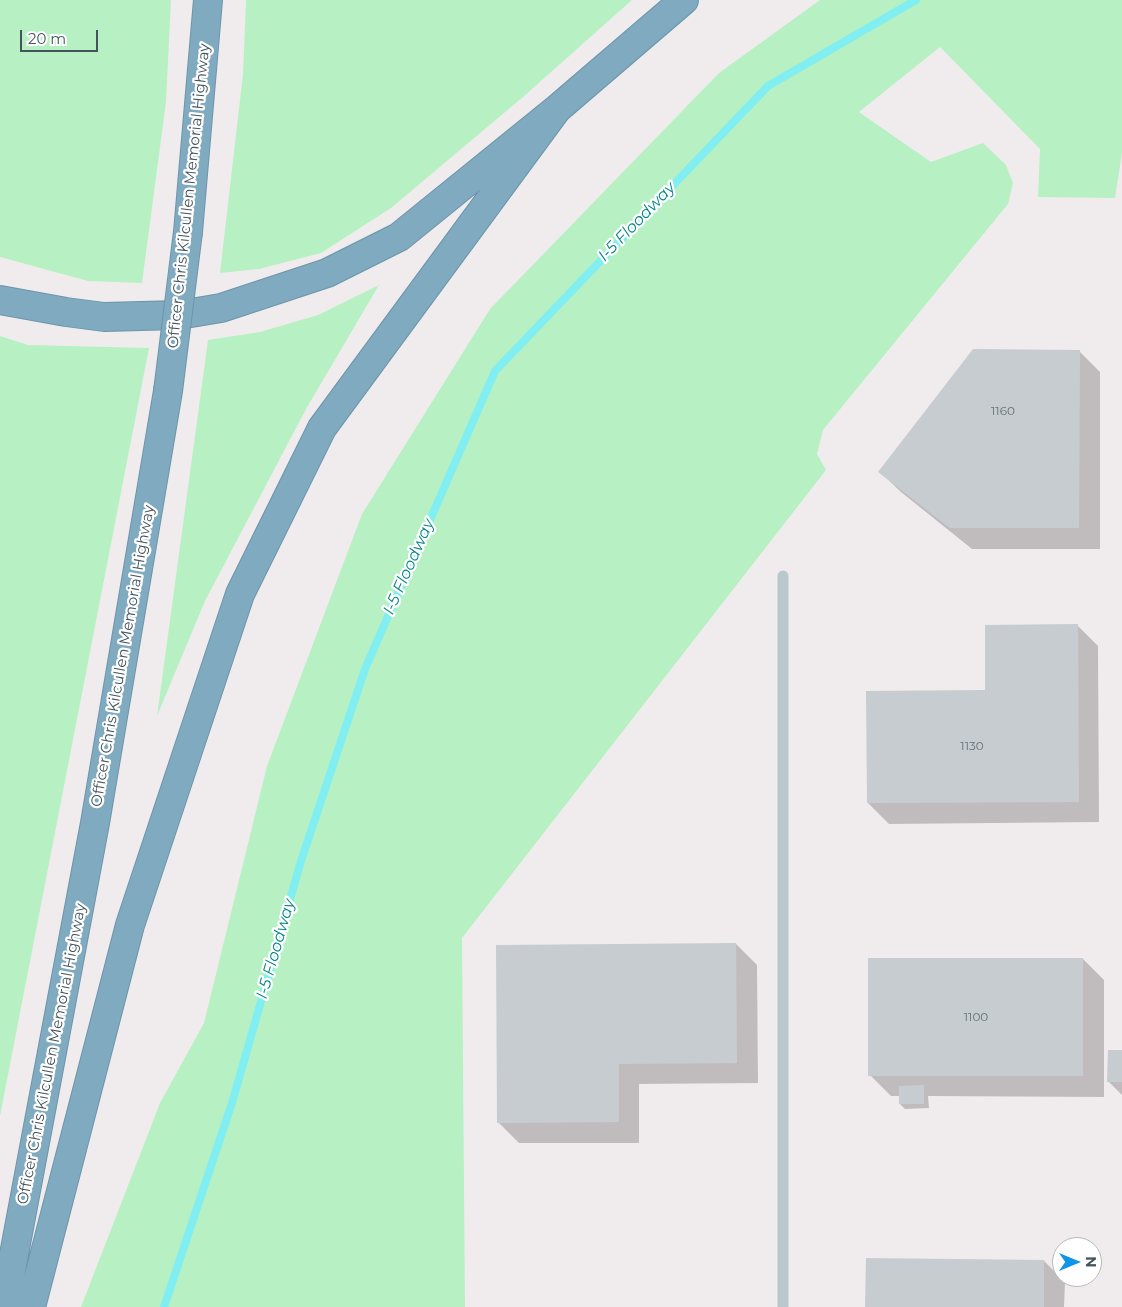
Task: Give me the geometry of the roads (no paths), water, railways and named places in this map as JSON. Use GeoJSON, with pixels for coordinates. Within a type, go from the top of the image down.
{"type":"FeatureCollection","features":[{"type":"Feature","properties":{"kind":"highway","name":"Officer Chris Kilcullen Memorial Highway"},"geometry":{"type":"LineString","coordinates":[[6,1307],[14,1255],[95,823],[168,391],[188,232],[208,0]]}},
{"type":"Feature","properties":{"kind":"highway"},"geometry":{"type":"LineString","coordinates":[[0,300],[104,317],[179,315],[221,308],[327,273],[399,237],[557,109],[684,0]]}},
{"type":"Feature","properties":{"kind":"highway"},"geometry":{"type":"LineString","coordinates":[[31,1307],[130,925],[240,594],[322,428],[557,109]]}},
{"type":"Feature","properties":{"kind":"lane"},"geometry":{"type":"LineString","coordinates":[[783,576],[783,1307]]}},
{"type":"Feature","properties":{"kind":"waterway","name":"I-5 Floodway"},"geometry":{"type":"LineString","coordinates":[[164,1307],[232,1103],[301,861],[365,669],[495,371],[768,86],[916,0]]}}]}
